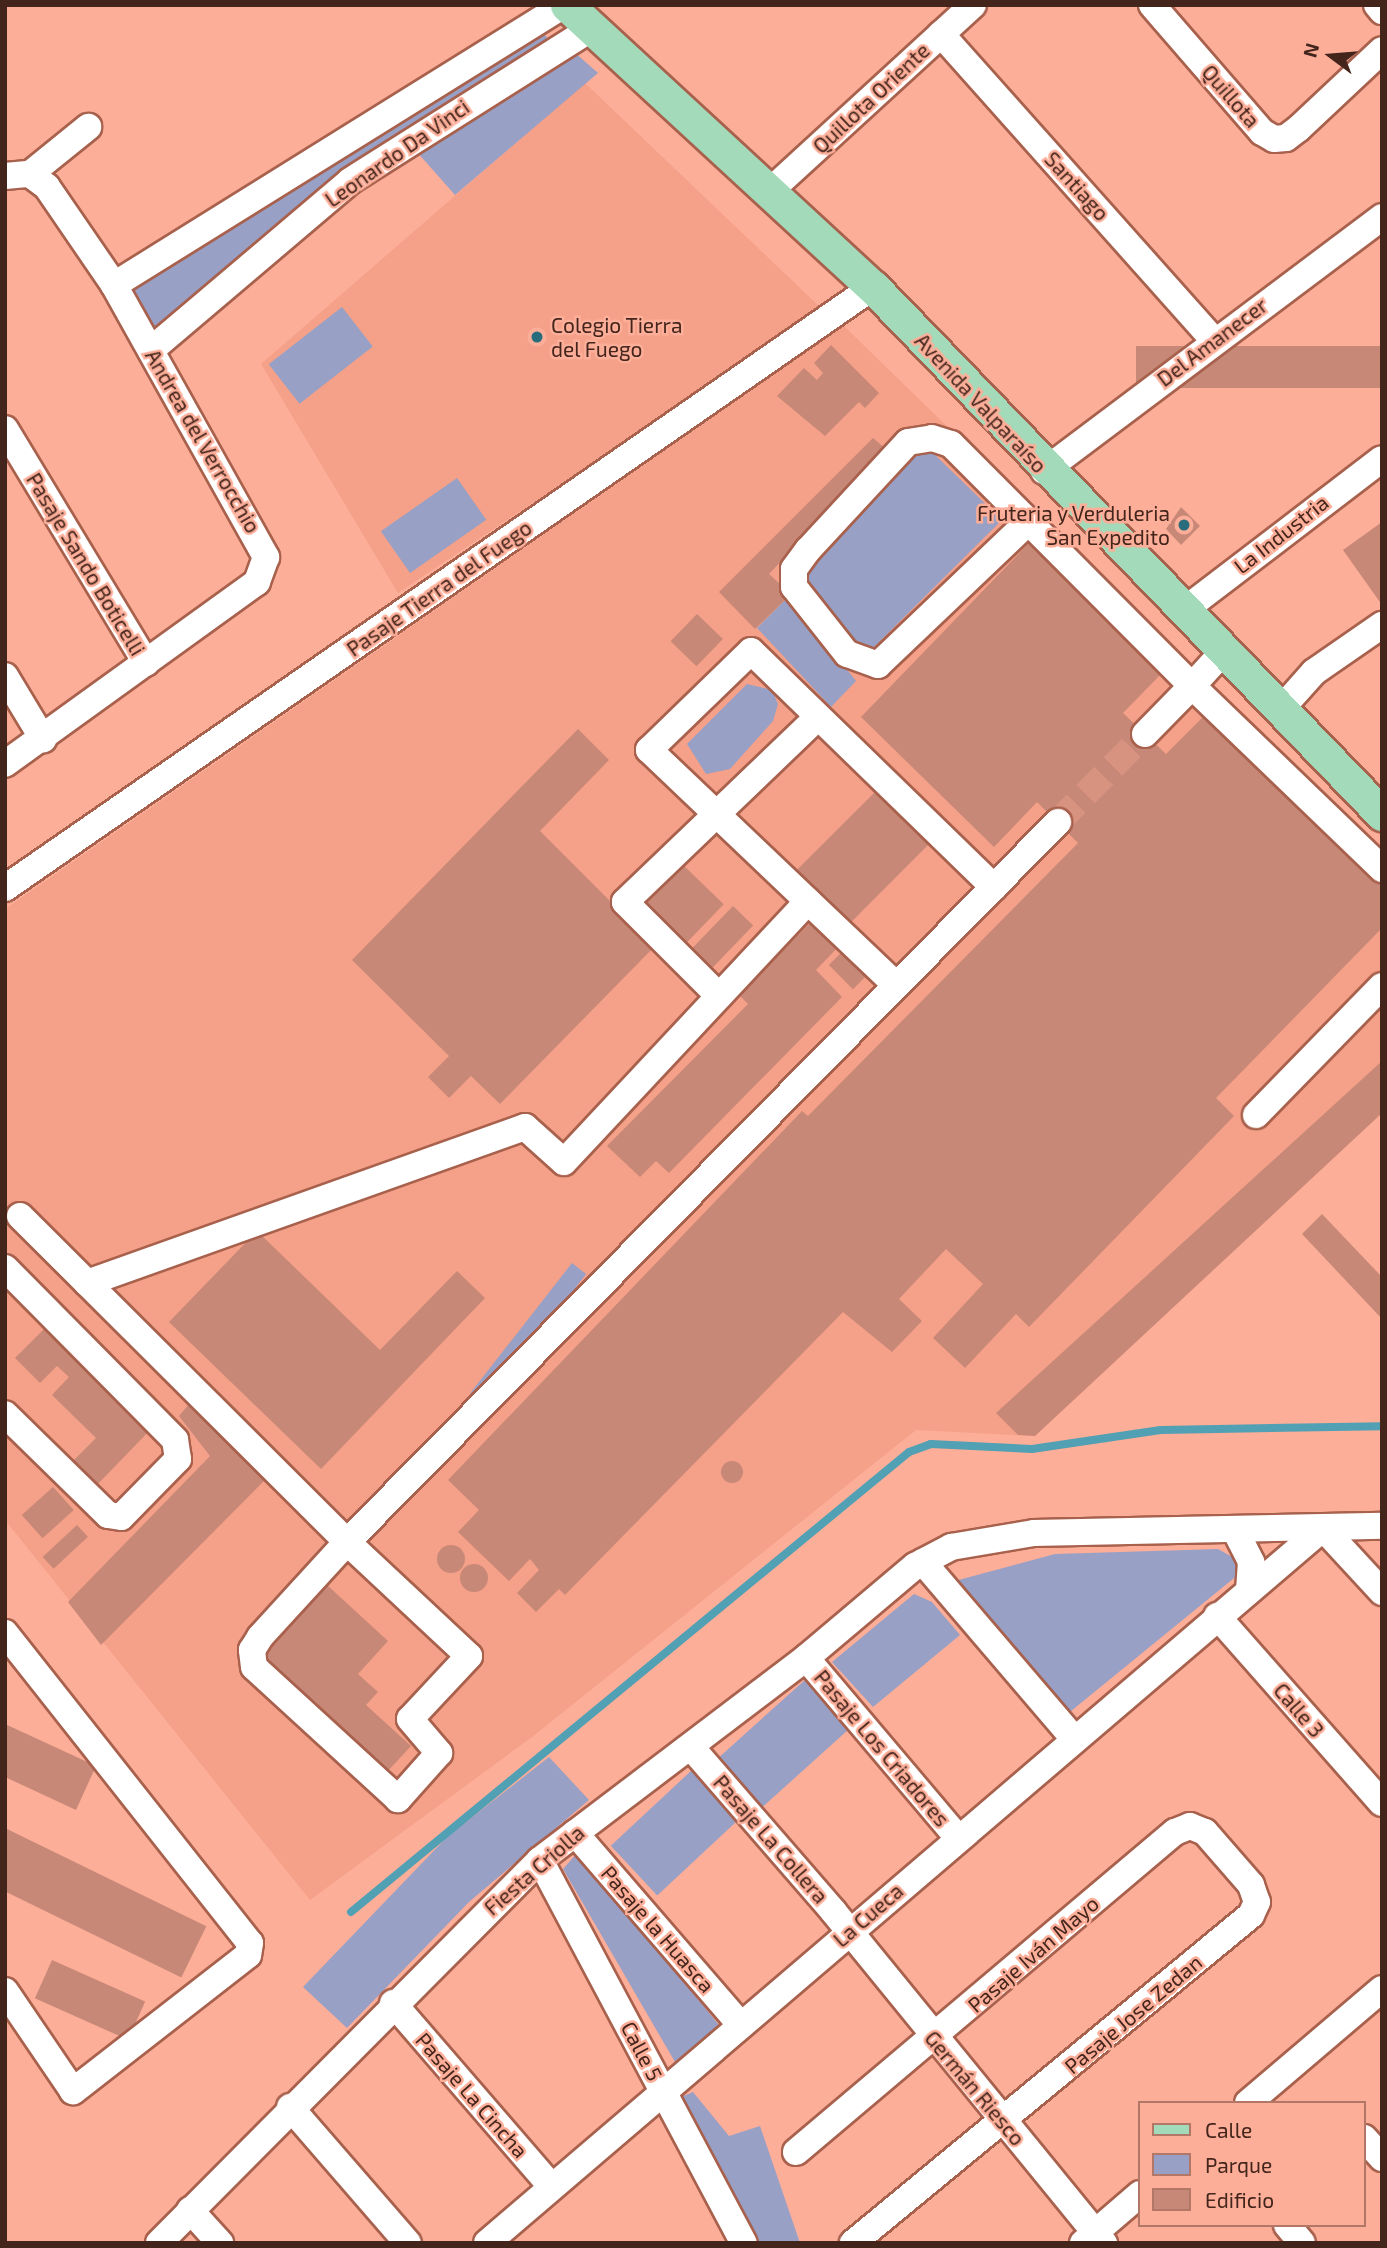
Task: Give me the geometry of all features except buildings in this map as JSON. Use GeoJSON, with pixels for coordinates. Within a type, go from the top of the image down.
{"type":"FeatureCollection","features":[{"type":"Feature","properties":{"kind":"main road","name":"Avenida Valparaíso"},"geometry":{"type":"LineString","coordinates":[[565,5],[873,287],[1045,471],[1382,814]]}},
{"type":"Feature","properties":{"kind":"street","name":"Leonardo Da Vinci"},"geometry":{"type":"LineString","coordinates":[[114,285],[565,5]]}},
{"type":"Feature","properties":{"kind":"street","name":"Quillota Oriente"},"geometry":{"type":"LineString","coordinates":[[770,191],[973,5]]}},
{"type":"Feature","properties":{"kind":"street","name":"Quillota"},"geometry":{"type":"LineString","coordinates":[[1152,5],[1262,132],[1274,139],[1292,134],[1382,50]]}},
{"type":"Feature","properties":{"kind":"street"},"geometry":{"type":"LineString","coordinates":[[1377,5],[1382,10]]}},
{"type":"Feature","properties":{"kind":"street","name":"Leonardo Da Vinci"},"geometry":{"type":"LineString","coordinates":[[151,350],[350,181],[592,27]]}},
{"type":"Feature","properties":{"kind":"street","name":"Santiago"},"geometry":{"type":"LineString","coordinates":[[941,34],[1213,339]]}},
{"type":"Feature","properties":{"kind":"street"},"geometry":{"type":"LineString","coordinates":[[17,175],[88,127]]}},
{"type":"Feature","properties":{"kind":"street","name":"Andrea del Verrocchio"},"geometry":{"type":"LineString","coordinates":[[5,764],[257,582],[266,557],[114,285],[47,187],[17,175]]}},
{"type":"Feature","properties":{"kind":"street","name":"Del Amanecer"},"geometry":{"type":"LineString","coordinates":[[1045,471],[1213,339],[1382,217]]}},
{"type":"Feature","properties":{"kind":"street","name":"Pasaje Tierra del Fuego"},"geometry":{"type":"LineString","coordinates":[[5,888],[873,287]]}},
{"type":"Feature","properties":{"kind":"street","name":"Pasaje Sando Boticelli"},"geometry":{"type":"LineString","coordinates":[[5,429],[146,663]]}},
{"type":"Feature","properties":{"kind":"street"},"geometry":{"type":"LineString","coordinates":[[1027,523],[878,665],[847,654],[794,587],[794,569],[808,550],[908,442],[922,437],[951,444],[1192,686],[1382,869]]}},
{"type":"Feature","properties":{"kind":"street","name":"La Industria"},"geometry":{"type":"LineString","coordinates":[[1183,611],[1382,459]]}},
{"type":"Feature","properties":{"kind":"street"},"geometry":{"type":"LineString","coordinates":[[1280,710],[1314,672],[1382,625]]}},
{"type":"Feature","properties":{"kind":"street"},"geometry":{"type":"LineString","coordinates":[[896,985],[649,750],[751,651],[994,887]]}},
{"type":"Feature","properties":{"kind":"street"},"geometry":{"type":"LineString","coordinates":[[1145,734],[1223,652]]}},
{"type":"Feature","properties":{"kind":"street"},"geometry":{"type":"LineString","coordinates":[[5,676],[43,739]]}},
{"type":"Feature","properties":{"kind":"street"},"geometry":{"type":"LineString","coordinates":[[719,996],[625,902],[818,717]]}},
{"type":"Feature","properties":{"kind":"street"},"geometry":{"type":"LineString","coordinates":[[20,1216],[347,1542],[469,1656],[410,1719],[439,1753],[398,1799],[254,1667],[252,1650],[260,1637],[347,1542],[1058,822]]}},
{"type":"Feature","properties":{"kind":"street"},"geometry":{"type":"LineString","coordinates":[[87,1283],[525,1128],[564,1162],[808,901]]}},
{"type":"Feature","properties":{"kind":"street"},"geometry":{"type":"LineString","coordinates":[[1256,1115],[1382,985]]}},
{"type":"Feature","properties":{"kind":"street"},"geometry":{"type":"LineString","coordinates":[[5,1268],[175,1440],[178,1459],[121,1517],[108,1515],[5,1414]]}},
{"type":"Feature","properties":{"kind":"street","name":"Fiesta Criolla"},"geometry":{"type":"LineString","coordinates":[[159,2243],[393,2003],[540,1860],[806,1658],[923,1562],[951,1547],[1034,1533],[1382,1526]]}},
{"type":"Feature","properties":{"kind":"street"},"geometry":{"type":"LineString","coordinates":[[1322,1528],[1382,1592]]}},
{"type":"Feature","properties":{"kind":"street","name":"La Cueca"},"geometry":{"type":"LineString","coordinates":[[490,2242],[1322,1528]]}},
{"type":"Feature","properties":{"kind":"street"},"geometry":{"type":"LineString","coordinates":[[1235,1530],[1251,1562],[1250,1589]]}},
{"type":"Feature","properties":{"kind":"street"},"geometry":{"type":"LineString","coordinates":[[923,1562],[1074,1739]]}},
{"type":"Feature","properties":{"kind":"street","name":"Calle 3"},"geometry":{"type":"LineString","coordinates":[[1217,1616],[1382,1803]]}},
{"type":"Feature","properties":{"kind":"street"},"geometry":{"type":"LineString","coordinates":[[5,1633],[250,1943],[248,1955],[73,2091],[5,1991]]}},
{"type":"Feature","properties":{"kind":"street","name":"Pasaje Los Criadores"},"geometry":{"type":"LineString","coordinates":[[806,1658],[958,1838]]}},
{"type":"Feature","properties":{"kind":"street","name":"Pasaje La Collera"},"geometry":{"type":"LineString","coordinates":[[691,1747],[847,1933]]}},
{"type":"Feature","properties":{"kind":"street","name":"Pasaje Iván Mayo"},"geometry":{"type":"LineString","coordinates":[[796,2151],[934,2038],[1175,1832],[1190,1826],[1205,1832],[1251,1885],[1257,1902]]}},
{"type":"Feature","properties":{"kind":"street","name":"Pasaje la Huasca"},"geometry":{"type":"LineString","coordinates":[[575,1833],[741,2025]]}},
{"type":"Feature","properties":{"kind":"street","name":"Calle 5"},"geometry":{"type":"LineString","coordinates":[[540,1860],[744,2243]]}},
{"type":"Feature","properties":{"kind":"street","name":"Pasaje Jose Zedan"},"geometry":{"type":"LineString","coordinates":[[853,2243],[1004,2123],[1251,1915],[1257,1902]]}},
{"type":"Feature","properties":{"kind":"street","name":"Germán Riesco"},"geometry":{"type":"LineString","coordinates":[[847,1933],[1004,2123],[1094,2239]]}},
{"type":"Feature","properties":{"kind":"street"},"geometry":{"type":"LineString","coordinates":[[1250,2101],[1382,1989]]}},
{"type":"Feature","properties":{"kind":"street","name":"Pasaje La Cincha"},"geometry":{"type":"LineString","coordinates":[[393,2003],[552,2187]]}},
{"type":"Feature","properties":{"kind":"street"},"geometry":{"type":"LineString","coordinates":[[290,2108],[408,2243]]}},
{"type":"Feature","properties":{"kind":"street"},"geometry":{"type":"LineString","coordinates":[[1366,2140],[1382,2158]]}},
{"type":"Feature","properties":{"kind":"street"},"geometry":{"type":"LineString","coordinates":[[1094,2239],[1138,2196]]}},
{"type":"Feature","properties":{"kind":"street"},"geometry":{"type":"LineString","coordinates":[[190,2210],[220,2243]]}},
{"type":"Feature","properties":{"kind":"street"},"geometry":{"type":"LineString","coordinates":[[1289,2227],[1302,2243]]}},
{"type":"Feature","properties":{"kind":"shaded area","name":"Colegio Tierra del Fuego"},"geometry":{"type":"Polygon","coordinates":[[[585,83],[822,309],[398,593],[261,364],[585,83]]]}},
{"type":"Feature","properties":{"kind":"shaded area"},"geometry":{"type":"Polygon","coordinates":[[[844,326],[1382,850],[1382,1113],[1035,1436],[916,1430],[532,1737],[310,1900],[5,1520],[5,909],[844,326]]]}},
{"type":"Feature","properties":{"kind":"green space"},"geometry":{"type":"Polygon","coordinates":[[[541,30],[549,40],[157,336],[131,292],[541,30]]]}},
{"type":"Feature","properties":{"kind":"green space"},"geometry":{"type":"Polygon","coordinates":[[[573,51],[598,73],[455,195],[417,152],[573,51]]]}},
{"type":"Feature","properties":{"kind":"green space"},"geometry":{"type":"Polygon","coordinates":[[[342,307],[373,346],[299,404],[269,364],[342,307]]]}},
{"type":"Feature","properties":{"kind":"green space"},"geometry":{"type":"Polygon","coordinates":[[[930,450],[1002,520],[870,651],[861,653],[807,587],[805,567],[912,455],[930,450]]]}},
{"type":"Feature","properties":{"kind":"green space"},"geometry":{"type":"Polygon","coordinates":[[[457,478],[486,520],[410,573],[381,531],[457,478]]]}},
{"type":"Feature","properties":{"kind":"green space"},"geometry":{"type":"Polygon","coordinates":[[[789,596],[856,681],[831,707],[757,628],[789,596]]]}},
{"type":"Feature","properties":{"kind":"green space"},"geometry":{"type":"Polygon","coordinates":[[[747,684],[772,690],[778,704],[773,721],[730,769],[706,774],[687,744],[747,684]]]}},
{"type":"Feature","properties":{"kind":"green space"},"geometry":{"type":"Polygon","coordinates":[[[572,1263],[586,1274],[485,1404],[470,1393],[572,1263]]]}},
{"type":"Feature","properties":{"kind":"green space"},"geometry":{"type":"Polygon","coordinates":[[[1218,1549],[1241,1562],[1239,1574],[1065,1716],[951,1582],[1055,1554],[1218,1549]]]}},
{"type":"Feature","properties":{"kind":"green space"},"geometry":{"type":"Polygon","coordinates":[[[914,1594],[932,1602],[960,1635],[873,1707],[832,1662],[914,1594]]]}},
{"type":"Feature","properties":{"kind":"green space"},"geometry":{"type":"Polygon","coordinates":[[[806,1679],[850,1728],[762,1807],[718,1758],[806,1679]]]}},
{"type":"Feature","properties":{"kind":"green space"},"geometry":{"type":"Polygon","coordinates":[[[549,1757],[589,1800],[469,1902],[347,2028],[303,1987],[447,1837],[549,1757]]]}},
{"type":"Feature","properties":{"kind":"green space"},"geometry":{"type":"Polygon","coordinates":[[[692,1770],[738,1820],[657,1895],[611,1846],[692,1770]]]}},
{"type":"Feature","properties":{"kind":"green space"},"geometry":{"type":"Polygon","coordinates":[[[578,1852],[719,2025],[675,2062],[563,1869],[578,1852]]]}},
{"type":"Feature","properties":{"kind":"green space"},"geometry":{"type":"Polygon","coordinates":[[[693,2092],[729,2136],[760,2126],[800,2243],[759,2243],[681,2097],[693,2092]]]}},
{"type":"Feature","properties":{"kind":"waterway"},"geometry":{"type":"LineString","coordinates":[[351,1912],[909,1452],[931,1444],[1032,1449],[1161,1430],[1382,1426]]}},
{"type":"Feature","properties":{"kind":"tunnel"},"geometry":{"type":"LineString","coordinates":[[1058,822],[1145,734]]}},
{"type":"Feature","properties":{"kind":"place","name":"Colegio Tierra del Fuego"},"geometry":{"type":"Point","coordinates":[537,337]}},
{"type":"Feature","properties":{"kind":"place","name":"Fruteria y Verduleria San Expedito"},"geometry":{"type":"Point","coordinates":[1184,525]}}]}
